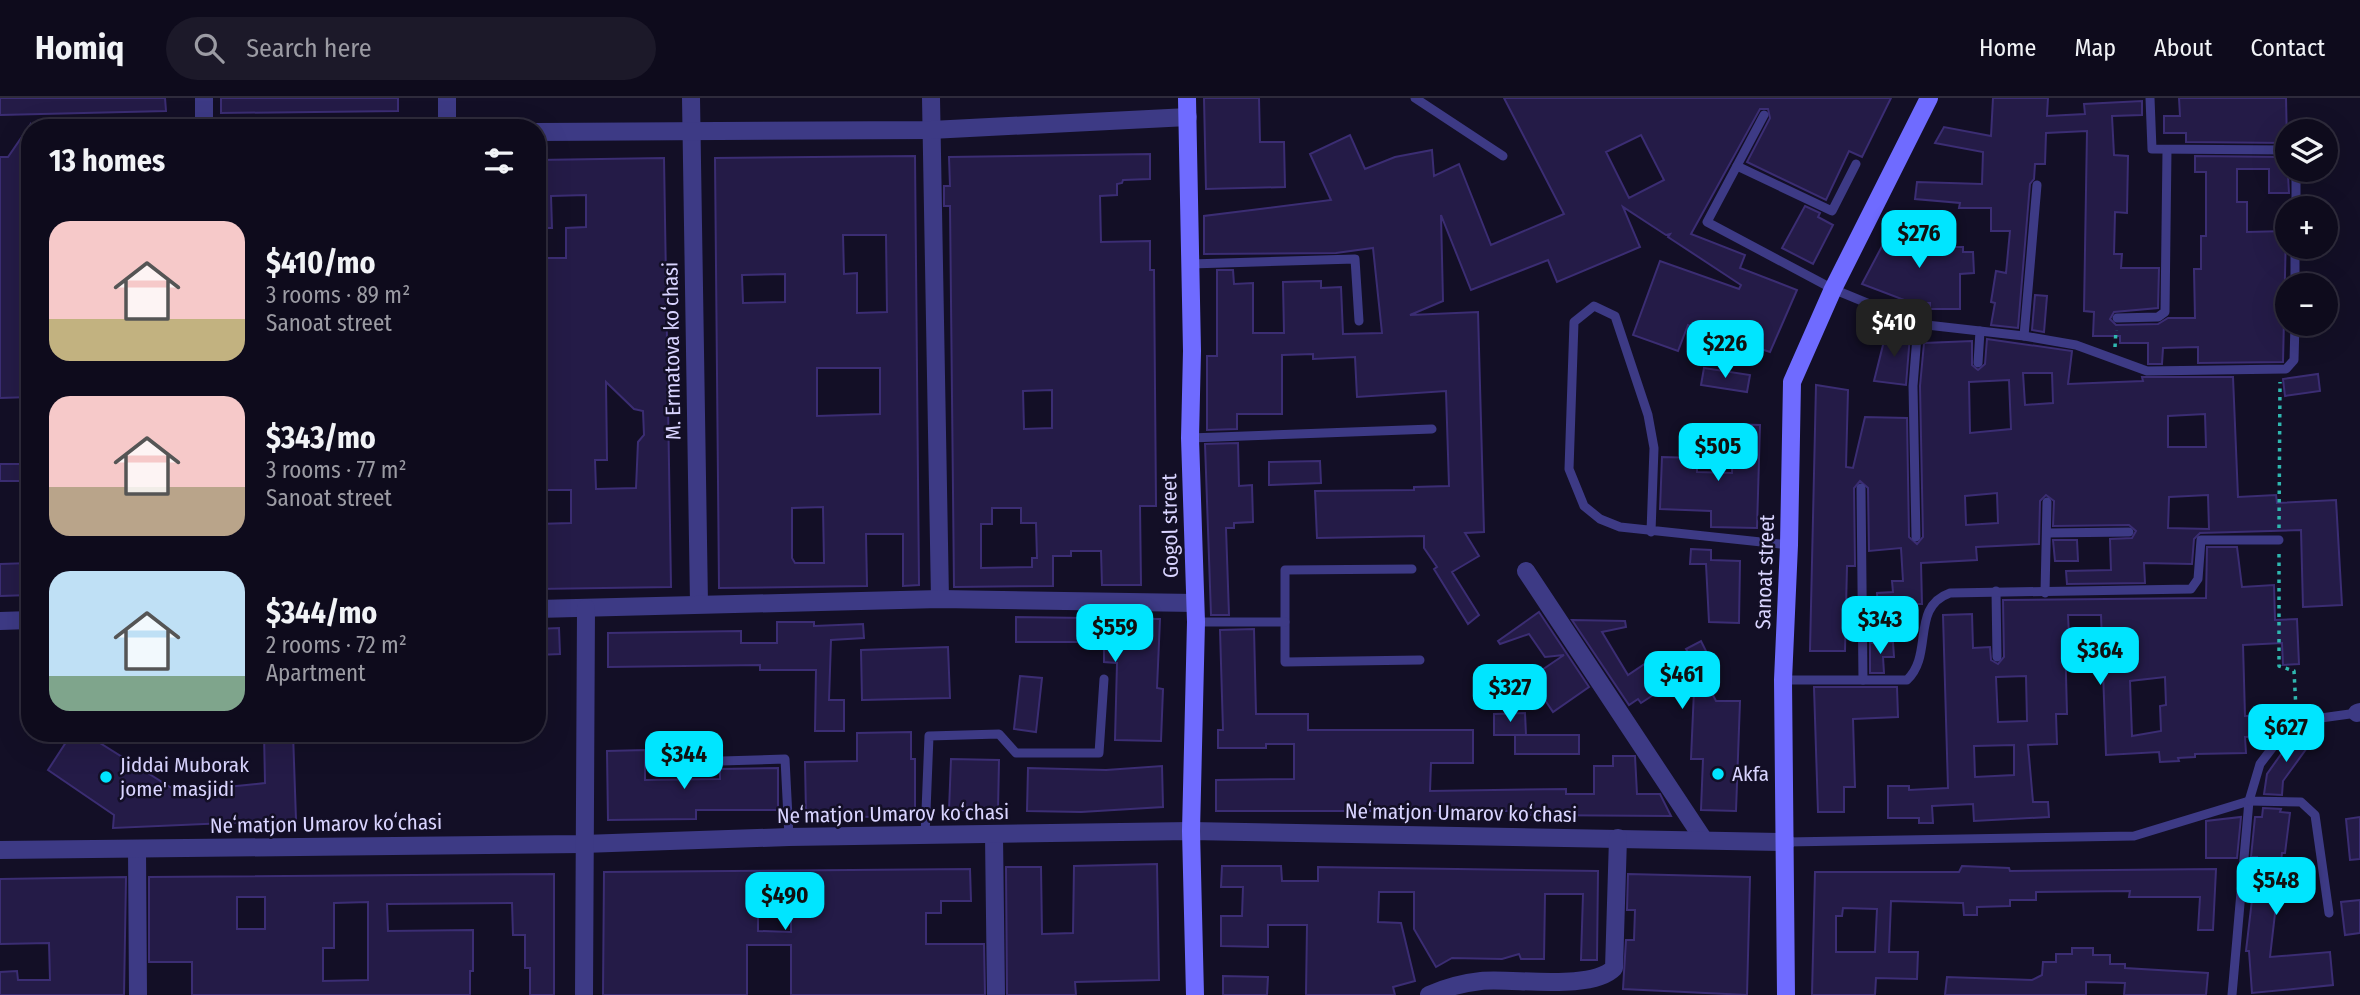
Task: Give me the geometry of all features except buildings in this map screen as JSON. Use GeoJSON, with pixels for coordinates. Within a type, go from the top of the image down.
{"type":"FeatureCollection","features":[{"type":"Feature","properties":{"kind":"main road","name":"Gogol street"},"geometry":{"type":"LineString","coordinates":[[1187,98],[1191,264],[1190,438],[1196,622],[1191,831],[1195,995]]}},
{"type":"Feature","properties":{"kind":"main road","name":"Sanoat street"},"geometry":{"type":"LineString","coordinates":[[1786,995],[1783,680],[1792,382],[1833,289],[1930,98]]}},
{"type":"Feature","properties":{"kind":"street"},"geometry":{"type":"LineString","coordinates":[[204,98],[204,119]]}},
{"type":"Feature","properties":{"kind":"street"},"geometry":{"type":"LineString","coordinates":[[447,98],[447,119]]}},
{"type":"Feature","properties":{"kind":"street","name":"M. Ermatova koʻchasi"},"geometry":{"type":"LineString","coordinates":[[691,98],[699,604]]}},
{"type":"Feature","properties":{"kind":"street"},"geometry":{"type":"LineString","coordinates":[[931,98],[940,599]]}},
{"type":"Feature","properties":{"kind":"street"},"geometry":{"type":"LineString","coordinates":[[546,132],[931,130],[1188,117]]}},
{"type":"Feature","properties":{"kind":"street"},"geometry":{"type":"LineString","coordinates":[[1526,571],[1704,840]]}},
{"type":"Feature","properties":{"kind":"street"},"geometry":{"type":"LineString","coordinates":[[546,609],[940,599],[1195,603]]}},
{"type":"Feature","properties":{"kind":"street"},"geometry":{"type":"LineString","coordinates":[[584,995],[586,608]]}},
{"type":"Feature","properties":{"kind":"street"},"geometry":{"type":"LineString","coordinates":[[0,621],[21,620]]}},
{"type":"Feature","properties":{"kind":"street","name":"Neʻmatjon Umarov koʻchasi"},"geometry":{"type":"LineString","coordinates":[[0,849],[583,844],[789,837],[1191,831],[1786,842]]}},
{"type":"Feature","properties":{"kind":"street"},"geometry":{"type":"LineString","coordinates":[[994,836],[996,995]]}},
{"type":"Feature","properties":{"kind":"street"},"geometry":{"type":"LineString","coordinates":[[1429,995],[1452,985],[1484,981],[1587,980],[1606,975],[1614,968],[1618,838]]}},
{"type":"Feature","properties":{"kind":"street"},"geometry":{"type":"LineString","coordinates":[[137,849],[138,995]]}},
{"type":"Feature","properties":{"kind":"lane"},"geometry":{"type":"LineString","coordinates":[[1415,98],[1503,156]]}},
{"type":"Feature","properties":{"kind":"lane"},"geometry":{"type":"LineString","coordinates":[[2150,98],[2151,148],[2275,150]]}},
{"type":"Feature","properties":{"kind":"lane"},"geometry":{"type":"LineString","coordinates":[[1764,115],[1707,222],[1833,289],[1918,324],[2076,345],[2147,371],[2167,373],[2280,370],[2291,366],[2294,360],[2295,336]]}},
{"type":"Feature","properties":{"kind":"lane"},"geometry":{"type":"LineString","coordinates":[[2117,318],[2158,317],[2165,312],[2167,150]]}},
{"type":"Feature","properties":{"kind":"lane"},"geometry":{"type":"LineString","coordinates":[[1737,166],[1832,211],[1856,164]]}},
{"type":"Feature","properties":{"kind":"lane"},"geometry":{"type":"LineString","coordinates":[[2024,336],[2037,185]]}},
{"type":"Feature","properties":{"kind":"lane"},"geometry":{"type":"LineString","coordinates":[[1191,264],[1355,259],[1359,321]]}},
{"type":"Feature","properties":{"kind":"lane"},"geometry":{"type":"LineString","coordinates":[[1651,532],[1654,447],[1648,415],[1615,316],[1594,306],[1574,323],[1569,469],[1584,506],[1600,520],[1651,532],[1789,545]]}},
{"type":"Feature","properties":{"kind":"lane"},"geometry":{"type":"LineString","coordinates":[[1916,537],[1913,386],[1918,324]]}},
{"type":"Feature","properties":{"kind":"lane"},"geometry":{"type":"LineString","coordinates":[[1979,363],[1980,331]]}},
{"type":"Feature","properties":{"kind":"lane"},"geometry":{"type":"LineString","coordinates":[[1190,438],[1432,429]]}},
{"type":"Feature","properties":{"kind":"lane"},"geometry":{"type":"LineString","coordinates":[[1861,488],[1863,680]]}},
{"type":"Feature","properties":{"kind":"lane"},"geometry":{"type":"LineString","coordinates":[[2045,593],[2047,502]]}},
{"type":"Feature","properties":{"kind":"lane"},"geometry":{"type":"LineString","coordinates":[[2047,533],[2129,532]]}},
{"type":"Feature","properties":{"kind":"lane"},"geometry":{"type":"LineString","coordinates":[[1783,680],[1907,680],[1914,674],[1919,663],[1927,611],[1938,597],[1950,593],[2191,589],[2198,579],[2201,540],[2279,540]]}},
{"type":"Feature","properties":{"kind":"lane"},"geometry":{"type":"LineString","coordinates":[[1412,569],[1284,570],[1285,662],[1420,660]]}},
{"type":"Feature","properties":{"kind":"lane"},"geometry":{"type":"LineString","coordinates":[[1996,591],[1997,657]]}},
{"type":"Feature","properties":{"kind":"lane"},"geometry":{"type":"LineString","coordinates":[[1196,622],[1285,622]]}},
{"type":"Feature","properties":{"kind":"lane"},"geometry":{"type":"LineString","coordinates":[[925,836],[929,736],[999,734],[1016,752],[1099,753],[1104,679]]}},
{"type":"Feature","properties":{"kind":"lane"},"geometry":{"type":"LineString","coordinates":[[2232,995],[2249,801],[2260,764],[2292,722],[2358,712]]}},
{"type":"Feature","properties":{"kind":"lane"},"geometry":{"type":"LineString","coordinates":[[653,763],[785,759],[789,837]]}},
{"type":"Feature","properties":{"kind":"lane"},"geometry":{"type":"LineString","coordinates":[[1786,842],[2134,836],[2249,801],[2301,802],[2315,815],[2329,913]]}},
{"type":"Feature","properties":{"kind":"path"},"geometry":{"type":"LineString","coordinates":[[2115,360],[2117,318]]}},
{"type":"Feature","properties":{"kind":"place","name":"Akfa"},"geometry":{"type":"Point","coordinates":[1718,774]}},
{"type":"Feature","properties":{"kind":"place","name":"Jiddai Muborak jome' masjidi"},"geometry":{"type":"Point","coordinates":[106,777]}}]}
